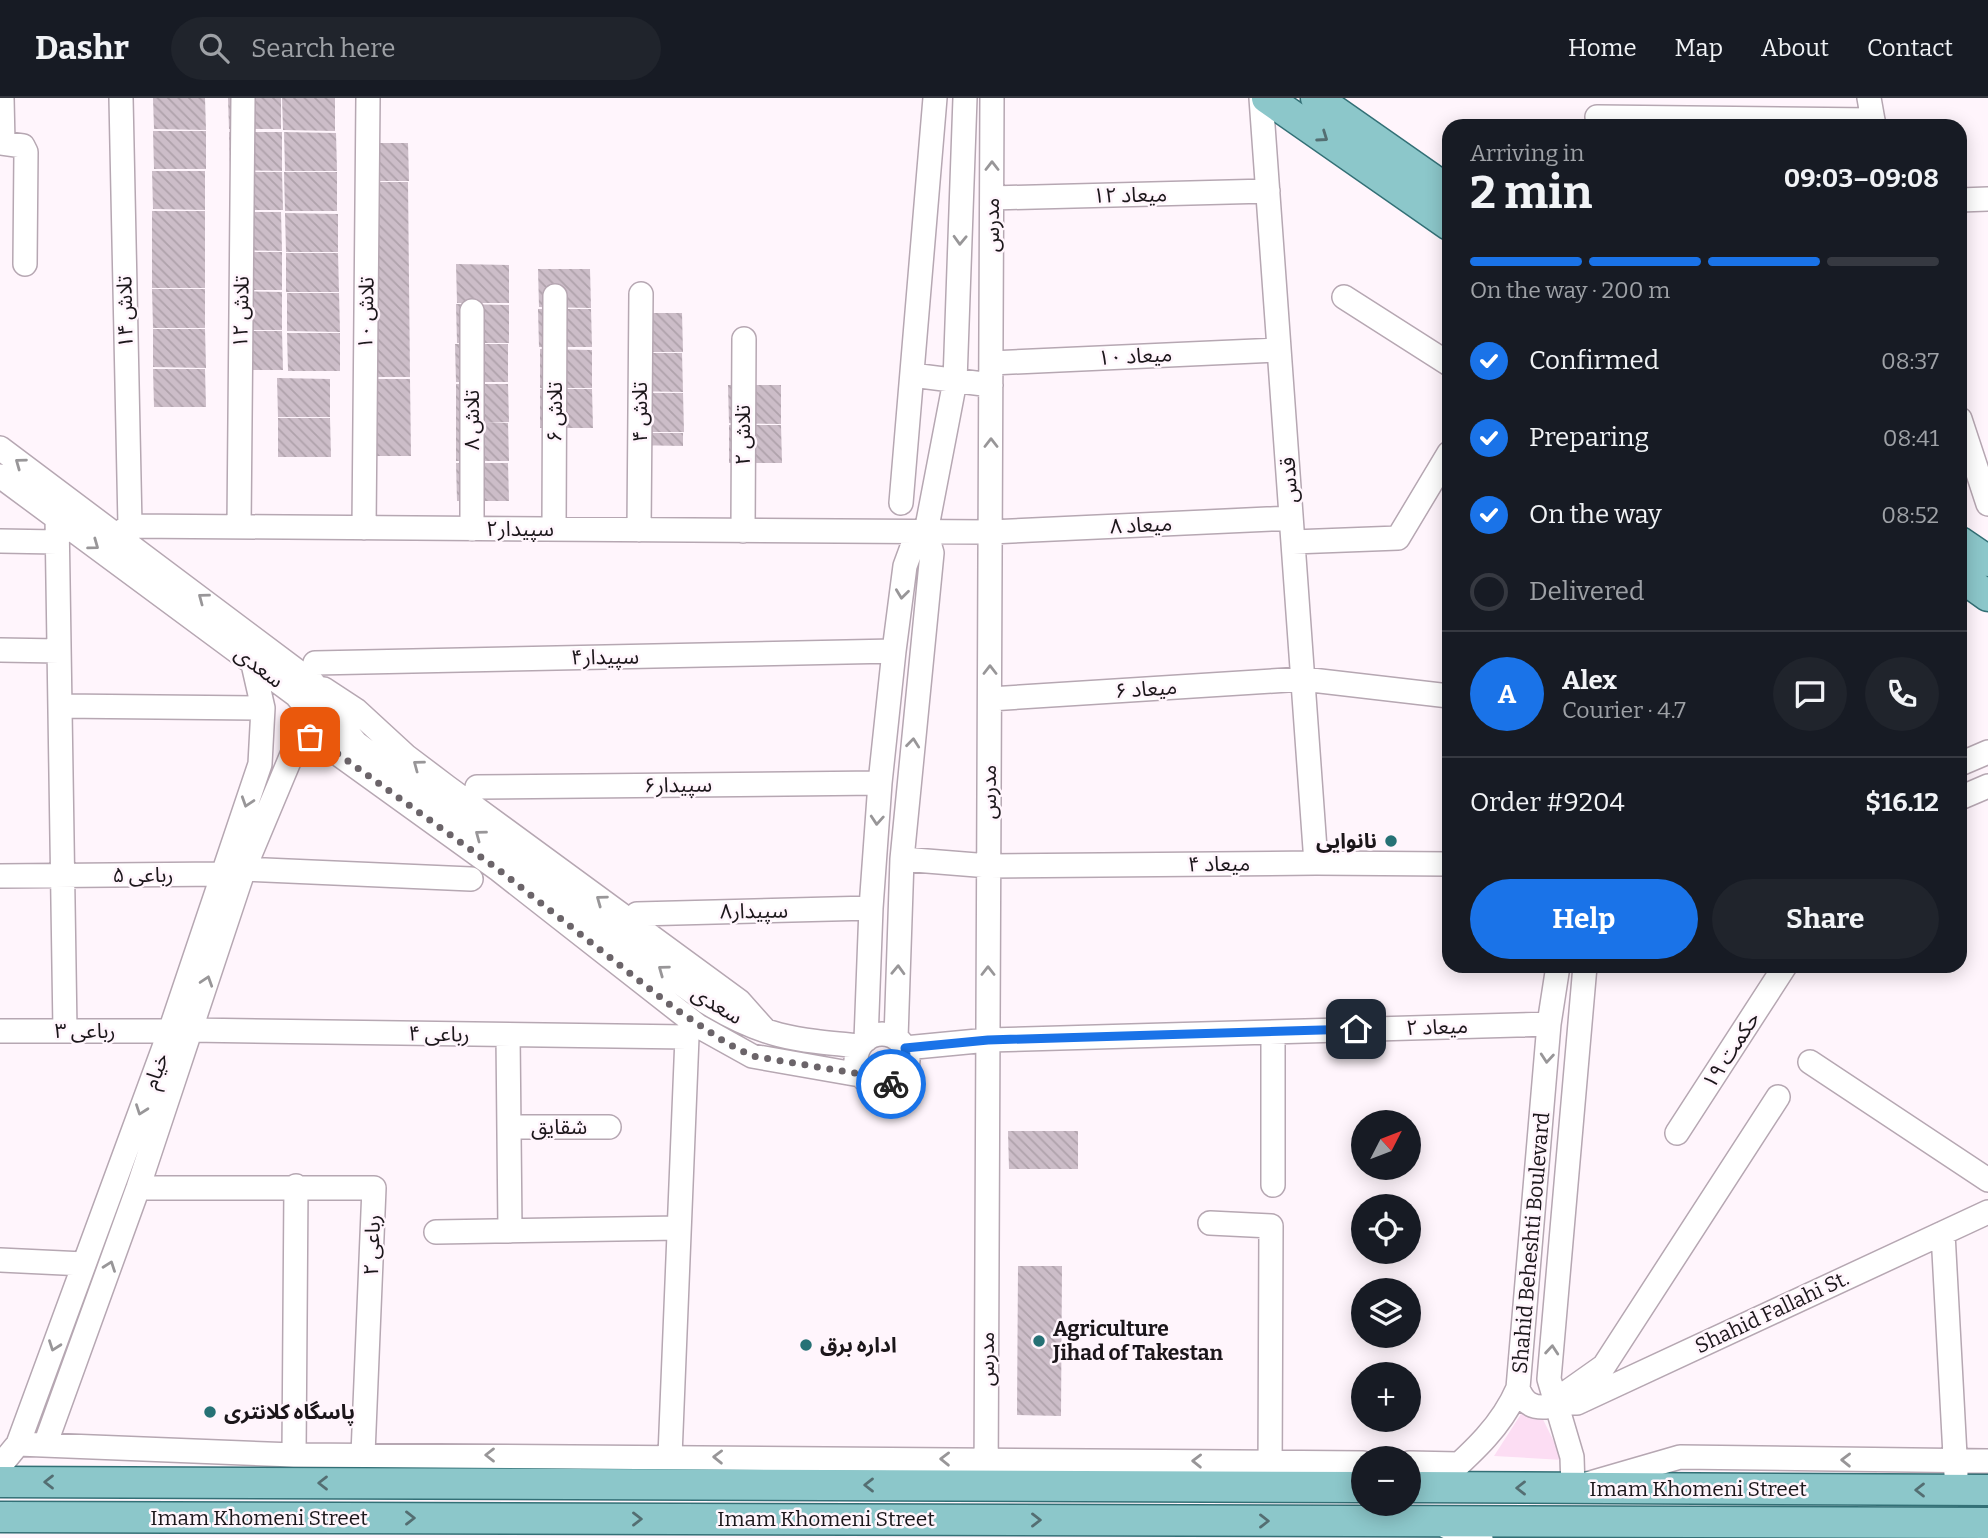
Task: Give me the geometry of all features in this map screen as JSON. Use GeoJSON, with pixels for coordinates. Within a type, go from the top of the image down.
{"type":"FeatureCollection","features":[{"type":"Feature","properties":{"kind":"main road"},"geometry":{"type":"LineString","coordinates":[[1267,98],[1442,220]]}},
{"type":"Feature","properties":{"kind":"main road"},"geometry":{"type":"LineString","coordinates":[[1316,98],[1442,186]]}},
{"type":"Feature","properties":{"kind":"main road"},"geometry":{"type":"LineString","coordinates":[[1967,563],[1973,581]]}},
{"type":"Feature","properties":{"kind":"main road"},"geometry":{"type":"LineString","coordinates":[[986,1472],[987,1520]]}},
{"type":"Feature","properties":{"kind":"main road","name":"Imam Khomeni Street"},"geometry":{"type":"LineString","coordinates":[[0,1482],[169,1483],[986,1472],[1270,1474],[1351,1485]]}},
{"type":"Feature","properties":{"kind":"main road","name":"Imam Khomeni Street"},"geometry":{"type":"LineString","coordinates":[[1421,1487],[1573,1488],[1956,1476],[1988,1490]]}},
{"type":"Feature","properties":{"kind":"main road"},"geometry":{"type":"LineString","coordinates":[[1421,1487],[1422,1532]]}},
{"type":"Feature","properties":{"kind":"main road"},"geometry":{"type":"LineString","coordinates":[[1572,1522],[1573,1488]]}},
{"type":"Feature","properties":{"kind":"main road","name":"Imam Khomeni Street"},"geometry":{"type":"LineString","coordinates":[[0,1517],[987,1520],[1422,1532],[1572,1522],[1988,1523]]}},
{"type":"Feature","properties":{"kind":"street"},"geometry":{"type":"LineString","coordinates":[[2,98],[2,143],[23,146],[26,152],[25,264]]}},
{"type":"Feature","properties":{"kind":"street","name":"تلاش ۱۴"},"geometry":{"type":"LineString","coordinates":[[121,98],[123,530]]}},
{"type":"Feature","properties":{"kind":"street","name":"تلاش ۱۲"},"geometry":{"type":"LineString","coordinates":[[239,527],[243,98]]}},
{"type":"Feature","properties":{"kind":"street","name":"تلاش ۱۰"},"geometry":{"type":"LineString","coordinates":[[364,528],[368,98]]}},
{"type":"Feature","properties":{"kind":"street"},"geometry":{"type":"LineString","coordinates":[[901,503],[935,98]]}},
{"type":"Feature","properties":{"kind":"street","name":"مدرس"},"geometry":{"type":"LineString","coordinates":[[926,532],[955,381],[965,98]]}},
{"type":"Feature","properties":{"kind":"street","name":"مدرس"},"geometry":{"type":"LineString","coordinates":[[986,1472],[992,98]]}},
{"type":"Feature","properties":{"kind":"street","name":"قدس"},"geometry":{"type":"LineString","coordinates":[[1261,98],[1316,863]]}},
{"type":"Feature","properties":{"kind":"street"},"geometry":{"type":"LineString","coordinates":[[1597,114],[1872,115]]}},
{"type":"Feature","properties":{"kind":"street","name":"میعاد ۱۲"},"geometry":{"type":"LineString","coordinates":[[992,198],[1268,191]]}},
{"type":"Feature","properties":{"kind":"street"},"geometry":{"type":"LineString","coordinates":[[1967,200],[1988,200]]}},
{"type":"Feature","properties":{"kind":"street","name":"تلاش ۴"},"geometry":{"type":"LineString","coordinates":[[639,530],[641,294]]}},
{"type":"Feature","properties":{"kind":"street","name":"تلاش ۶"},"geometry":{"type":"LineString","coordinates":[[554,529],[555,296]]}},
{"type":"Feature","properties":{"kind":"street"},"geometry":{"type":"LineString","coordinates":[[1345,297],[1442,359]]}},
{"type":"Feature","properties":{"kind":"street","name":"تلاش ۸"},"geometry":{"type":"LineString","coordinates":[[472,311],[472,528]]}},
{"type":"Feature","properties":{"kind":"street","name":"تلاش ۲"},"geometry":{"type":"LineString","coordinates":[[743,531],[744,340]]}},
{"type":"Feature","properties":{"kind":"street","name":"میعاد ۱۰"},"geometry":{"type":"LineString","coordinates":[[912,375],[955,381],[991,374],[1279,349]]}},
{"type":"Feature","properties":{"kind":"street"},"geometry":{"type":"LineString","coordinates":[[1967,440],[1988,504]]}},
{"type":"Feature","properties":{"kind":"street","name":"سعدی"},"geometry":{"type":"LineString","coordinates":[[0,448],[123,530],[314,673],[343,728],[356,743],[706,1002],[732,1018],[768,1034],[800,1041],[862,1043]]}},
{"type":"Feature","properties":{"kind":"street"},"geometry":{"type":"LineString","coordinates":[[1293,542],[1398,538],[1442,465]]}},
{"type":"Feature","properties":{"kind":"street","name":"سعدی"},"geometry":{"type":"LineString","coordinates":[[0,476],[296,695],[334,751],[499,870],[674,1008],[716,1037],[752,1056],[860,1074]]}},
{"type":"Feature","properties":{"kind":"street"},"geometry":{"type":"LineString","coordinates":[[57,517],[65,1031]]}},
{"type":"Feature","properties":{"kind":"street","name":"میعاد ۸"},"geometry":{"type":"LineString","coordinates":[[926,532],[990,532],[1292,518]]}},
{"type":"Feature","properties":{"kind":"street","name":"سپیدار۲"},"geometry":{"type":"LineString","coordinates":[[123,530],[239,527],[926,532]]}},
{"type":"Feature","properties":{"kind":"street"},"geometry":{"type":"LineString","coordinates":[[926,532],[932,553],[902,859],[900,1043],[908,1063],[902,1078],[888,1086],[872,1085],[860,1074],[855,1059],[862,1043],[880,783],[905,566],[912,547],[926,532]]}},
{"type":"Feature","properties":{"kind":"street"},"geometry":{"type":"LineString","coordinates":[[0,541],[57,542]]}},
{"type":"Feature","properties":{"kind":"street"},"geometry":{"type":"LineString","coordinates":[[0,650],[59,651]]}},
{"type":"Feature","properties":{"kind":"street","name":"سپیدار۴"},"geometry":{"type":"LineString","coordinates":[[314,673],[894,650]]}},
{"type":"Feature","properties":{"kind":"street","name":"خیام"},"geometry":{"type":"LineString","coordinates":[[0,1466],[19,1444],[84,1264],[180,1031],[234,872],[259,767],[262,740],[263,708],[253,664]]}},
{"type":"Feature","properties":{"kind":"street","name":"میعاد ۶"},"geometry":{"type":"LineString","coordinates":[[990,699],[1303,679],[1442,695]]}},
{"type":"Feature","properties":{"kind":"street"},"geometry":{"type":"LineString","coordinates":[[60,706],[263,708]]}},
{"type":"Feature","properties":{"kind":"street"},"geometry":{"type":"LineString","coordinates":[[262,740],[276,750],[293,752],[300,742],[322,734]]}},
{"type":"Feature","properties":{"kind":"street","name":"خیام"},"geometry":{"type":"LineString","coordinates":[[234,872],[293,752]]}},
{"type":"Feature","properties":{"kind":"street"},"geometry":{"type":"LineString","coordinates":[[1967,761],[1988,752]]}},
{"type":"Feature","properties":{"kind":"street"},"geometry":{"type":"LineString","coordinates":[[259,767],[271,767],[281,777]]}},
{"type":"Feature","properties":{"kind":"street","name":"سپیدار۶"},"geometry":{"type":"LineString","coordinates":[[477,787],[880,783]]}},
{"type":"Feature","properties":{"kind":"street"},"geometry":{"type":"LineString","coordinates":[[1967,795],[1988,786]]}},
{"type":"Feature","properties":{"kind":"street","name":"میعاد ۴"},"geometry":{"type":"LineString","coordinates":[[902,859],[989,866],[1442,864]]}},
{"type":"Feature","properties":{"kind":"street","name":"رباعی ۵"},"geometry":{"type":"LineString","coordinates":[[0,876],[234,872],[471,879]]}},
{"type":"Feature","properties":{"kind":"street","name":"سپیدار۸"},"geometry":{"type":"LineString","coordinates":[[637,914],[872,908]]}},
{"type":"Feature","properties":{"kind":"street","name":"Shahid Beheshti Boulevard"},"geometry":{"type":"LineString","coordinates":[[1421,1487],[1459,1464],[1484,1442],[1510,1407],[1518,1388],[1549,1024],[1557,973]]}},
{"type":"Feature","properties":{"kind":"street","name":"Shahid Beheshti Boulevard"},"geometry":{"type":"LineString","coordinates":[[1573,1488],[1572,1457],[1549,1379],[1584,973]]}},
{"type":"Feature","properties":{"kind":"street","name":"حکمت ۱۹"},"geometry":{"type":"LineString","coordinates":[[1676,1133],[1780,973]]}},
{"type":"Feature","properties":{"kind":"street","name":"میعاد ۲"},"geometry":{"type":"LineString","coordinates":[[988,1040],[1549,1024]]}},
{"type":"Feature","properties":{"kind":"street","name":"رباعی ۳"},"geometry":{"type":"LineString","coordinates":[[0,1031],[180,1031]]}},
{"type":"Feature","properties":{"kind":"street","name":"خیام"},"geometry":{"type":"LineString","coordinates":[[45,1446],[138,1188],[180,1031]]}},
{"type":"Feature","properties":{"kind":"street","name":"رباعی ۴"},"geometry":{"type":"LineString","coordinates":[[180,1031],[687,1037],[679,1228]]}},
{"type":"Feature","properties":{"kind":"street"},"geometry":{"type":"LineString","coordinates":[[1273,1032],[1273,1185]]}},
{"type":"Feature","properties":{"kind":"street"},"geometry":{"type":"LineString","coordinates":[[862,1043],[883,1034],[900,1043],[988,1040]]}},
{"type":"Feature","properties":{"kind":"street"},"geometry":{"type":"LineString","coordinates":[[508,1035],[510,1231]]}},
{"type":"Feature","properties":{"kind":"street"},"geometry":{"type":"LineString","coordinates":[[1810,1062],[1988,1180]]}},
{"type":"Feature","properties":{"kind":"street"},"geometry":{"type":"LineString","coordinates":[[1555,1402],[1604,1366],[1777,1097]]}},
{"type":"Feature","properties":{"kind":"street","name":"شقایق"},"geometry":{"type":"LineString","coordinates":[[509,1127],[609,1127]]}},
{"type":"Feature","properties":{"kind":"street"},"geometry":{"type":"LineString","coordinates":[[294,1455],[296,1186]]}},
{"type":"Feature","properties":{"kind":"street","name":"رباعی ۲"},"geometry":{"type":"LineString","coordinates":[[138,1188],[374,1188],[363,1454]]}},
{"type":"Feature","properties":{"kind":"street","name":"Shahid Fallahi St."},"geometry":{"type":"LineString","coordinates":[[1518,1388],[1521,1397],[1528,1404],[1537,1407],[1546,1407],[1555,1402],[1577,1403],[1988,1212]]}},
{"type":"Feature","properties":{"kind":"street"},"geometry":{"type":"LineString","coordinates":[[1210,1223],[1270,1226],[1270,1474],[1351,1464]]}},
{"type":"Feature","properties":{"kind":"street"},"geometry":{"type":"LineString","coordinates":[[436,1231],[679,1228],[670,1456]]}},
{"type":"Feature","properties":{"kind":"street"},"geometry":{"type":"LineString","coordinates":[[1943,1233],[1956,1476],[1988,1461]]}},
{"type":"Feature","properties":{"kind":"street"},"geometry":{"type":"LineString","coordinates":[[0,1260],[84,1264]]}},
{"type":"Feature","properties":{"kind":"street"},"geometry":{"type":"LineString","coordinates":[[68,1310],[92,1316]]}},
{"type":"Feature","properties":{"kind":"street"},"geometry":{"type":"LineString","coordinates":[[19,1444],[294,1455],[670,1456],[986,1472]]}},
{"type":"Feature","properties":{"kind":"street"},"geometry":{"type":"LineString","coordinates":[[169,1450],[169,1483]]}},
{"type":"Feature","properties":{"kind":"street"},"geometry":{"type":"LineString","coordinates":[[1421,1463],[1459,1464]]}},
{"type":"Feature","properties":{"kind":"street"},"geometry":{"type":"LineString","coordinates":[[1422,1532],[1481,1538]]}},
{"type":"Feature","properties":{"kind":"shaded area"},"geometry":{"type":"Polygon","coordinates":[[[1532,1397],[1563,1460],[1494,1456],[1532,1397]]]}},
{"type":"Feature","properties":{"kind":"building"},"geometry":{"type":"Polygon","coordinates":[[[153,98],[205,98],[206,130],[154,129],[153,98]]]}},
{"type":"Feature","properties":{"kind":"building"},"geometry":{"type":"Polygon","coordinates":[[[228,98],[281,98],[281,129],[229,129],[228,98]]]}},
{"type":"Feature","properties":{"kind":"building"},"geometry":{"type":"Polygon","coordinates":[[[282,98],[335,98],[335,131],[283,130],[282,98]]]}},
{"type":"Feature","properties":{"kind":"building"},"geometry":{"type":"Polygon","coordinates":[[[153,131],[206,131],[206,169],[154,169],[153,131]]]}},
{"type":"Feature","properties":{"kind":"building"},"geometry":{"type":"Polygon","coordinates":[[[229,132],[282,132],[282,171],[230,170],[229,132]]]}},
{"type":"Feature","properties":{"kind":"building"},"geometry":{"type":"Polygon","coordinates":[[[284,132],[336,133],[337,171],[285,171],[284,132]]]}},
{"type":"Feature","properties":{"kind":"building"},"geometry":{"type":"Polygon","coordinates":[[[355,143],[408,143],[409,181],[356,181],[355,143]]]}},
{"type":"Feature","properties":{"kind":"building"},"geometry":{"type":"Polygon","coordinates":[[[152,171],[205,171],[205,210],[153,209],[152,171]]]}},
{"type":"Feature","properties":{"kind":"building"},"geometry":{"type":"Polygon","coordinates":[[[230,172],[282,172],[283,210],[230,210],[230,172]]]}},
{"type":"Feature","properties":{"kind":"building"},"geometry":{"type":"Polygon","coordinates":[[[284,172],[337,172],[337,211],[285,211],[284,172]]]}},
{"type":"Feature","properties":{"kind":"building"},"geometry":{"type":"Polygon","coordinates":[[[356,182],[408,182],[410,377],[358,377],[356,182]]]}},
{"type":"Feature","properties":{"kind":"building"},"geometry":{"type":"Polygon","coordinates":[[[152,211],[205,211],[205,288],[152,288],[152,211]]]}},
{"type":"Feature","properties":{"kind":"building"},"geometry":{"type":"Polygon","coordinates":[[[229,212],[281,212],[282,251],[229,250],[229,212]]]}},
{"type":"Feature","properties":{"kind":"building"},"geometry":{"type":"Polygon","coordinates":[[[285,213],[338,214],[338,252],[286,252],[285,213]]]}},
{"type":"Feature","properties":{"kind":"building"},"geometry":{"type":"Polygon","coordinates":[[[229,252],[282,252],[282,290],[230,290],[229,252]]]}},
{"type":"Feature","properties":{"kind":"building"},"geometry":{"type":"Polygon","coordinates":[[[286,253],[338,253],[339,292],[286,292],[286,253]]]}},
{"type":"Feature","properties":{"kind":"building"},"geometry":{"type":"Polygon","coordinates":[[[456,264],[509,265],[509,303],[457,303],[456,264]]]}},
{"type":"Feature","properties":{"kind":"building"},"geometry":{"type":"Polygon","coordinates":[[[538,269],[590,269],[591,308],[539,307],[538,269]]]}},
{"type":"Feature","properties":{"kind":"building"},"geometry":{"type":"Polygon","coordinates":[[[152,289],[205,289],[205,328],[153,328],[152,289]]]}},
{"type":"Feature","properties":{"kind":"building"},"geometry":{"type":"Polygon","coordinates":[[[229,291],[282,292],[282,330],[230,330],[229,291]]]}},
{"type":"Feature","properties":{"kind":"building"},"geometry":{"type":"Polygon","coordinates":[[[287,293],[339,293],[340,332],[287,331],[287,293]]]}},
{"type":"Feature","properties":{"kind":"building"},"geometry":{"type":"Polygon","coordinates":[[[456,304],[509,305],[509,343],[457,343],[456,304]]]}},
{"type":"Feature","properties":{"kind":"building"},"geometry":{"type":"Polygon","coordinates":[[[538,309],[591,309],[592,347],[539,347],[538,309]]]}},
{"type":"Feature","properties":{"kind":"building"},"geometry":{"type":"Polygon","coordinates":[[[630,313],[682,313],[683,352],[630,352],[630,313]]]}},
{"type":"Feature","properties":{"kind":"building"},"geometry":{"type":"Polygon","coordinates":[[[153,329],[205,329],[206,368],[153,367],[153,329]]]}},
{"type":"Feature","properties":{"kind":"building"},"geometry":{"type":"Polygon","coordinates":[[[230,331],[282,331],[283,370],[230,370],[230,331]]]}},
{"type":"Feature","properties":{"kind":"building"},"geometry":{"type":"Polygon","coordinates":[[[287,333],[340,333],[340,371],[288,371],[287,333]]]}},
{"type":"Feature","properties":{"kind":"building"},"geometry":{"type":"Polygon","coordinates":[[[455,344],[508,344],[508,382],[456,382],[455,344]]]}},
{"type":"Feature","properties":{"kind":"building"},"geometry":{"type":"Polygon","coordinates":[[[540,349],[592,350],[592,388],[540,388],[540,349]]]}},
{"type":"Feature","properties":{"kind":"building"},"geometry":{"type":"Polygon","coordinates":[[[630,353],[682,353],[683,392],[631,391],[630,353]]]}},
{"type":"Feature","properties":{"kind":"building"},"geometry":{"type":"Polygon","coordinates":[[[153,369],[205,369],[206,407],[154,407],[153,369]]]}},
{"type":"Feature","properties":{"kind":"building"},"geometry":{"type":"Polygon","coordinates":[[[277,378],[330,379],[330,417],[278,417],[277,378]]]}},
{"type":"Feature","properties":{"kind":"building"},"geometry":{"type":"Polygon","coordinates":[[[357,379],[410,379],[411,456],[358,456],[357,379]]]}},
{"type":"Feature","properties":{"kind":"building"},"geometry":{"type":"Polygon","coordinates":[[[456,384],[508,384],[509,422],[486,423],[508,423],[509,461],[456,461],[456,384]]]}},
{"type":"Feature","properties":{"kind":"building"},"geometry":{"type":"Polygon","coordinates":[[[728,385],[781,385],[781,424],[729,423],[728,385]]]}},
{"type":"Feature","properties":{"kind":"building"},"geometry":{"type":"Polygon","coordinates":[[[540,389],[592,389],[593,428],[540,428],[540,389]]]}},
{"type":"Feature","properties":{"kind":"building"},"geometry":{"type":"Polygon","coordinates":[[[631,393],[683,393],[684,432],[631,432],[631,393]]]}},
{"type":"Feature","properties":{"kind":"building"},"geometry":{"type":"Polygon","coordinates":[[[278,418],[330,418],[331,457],[278,457],[278,418]]]}},
{"type":"Feature","properties":{"kind":"building"},"geometry":{"type":"Polygon","coordinates":[[[729,425],[781,425],[782,463],[729,463],[729,425]]]}},
{"type":"Feature","properties":{"kind":"building"},"geometry":{"type":"Polygon","coordinates":[[[631,433],[683,433],[683,446],[631,445],[631,433]]]}},
{"type":"Feature","properties":{"kind":"building"},"geometry":{"type":"Polygon","coordinates":[[[456,463],[508,463],[509,501],[457,501],[456,463]]]}},
{"type":"Feature","properties":{"kind":"building"},"geometry":{"type":"Polygon","coordinates":[[[1008,1131],[1078,1131],[1078,1169],[1009,1169],[1008,1131]]]}},
{"type":"Feature","properties":{"kind":"building","name":"Agriculture Jihad of Takestan"},"geometry":{"type":"Polygon","coordinates":[[[1018,1266],[1062,1266],[1061,1416],[1017,1415],[1018,1266]]]}},
{"type":"Feature","properties":{"kind":"way so far"},"geometry":{"type":"LineString","coordinates":[[310,737],[322,734],[334,751],[499,870],[698,1026],[752,1056],[860,1074],[872,1085],[891,1084]]}},
{"type":"Feature","properties":{"kind":"place","name":"نانوایی"},"geometry":{"type":"Point","coordinates":[1391,841]}},
{"type":"Feature","properties":{"kind":"place","name":"Agriculture Jihad of Takestan"},"geometry":{"type":"Point","coordinates":[1039,1341]}},
{"type":"Feature","properties":{"kind":"place","name":"اداره برق"},"geometry":{"type":"Point","coordinates":[806,1345]}},
{"type":"Feature","properties":{"kind":"place","name":"پاسگاه کلانتری"},"geometry":{"type":"Point","coordinates":[210,1412]}},
{"type":"Feature","properties":{"kind":"route"},"geometry":{"type":"LineString","coordinates":[[891,1084],[902,1078],[908,1063],[905,1048],[988,1040],[1356,1029]]}}]}
